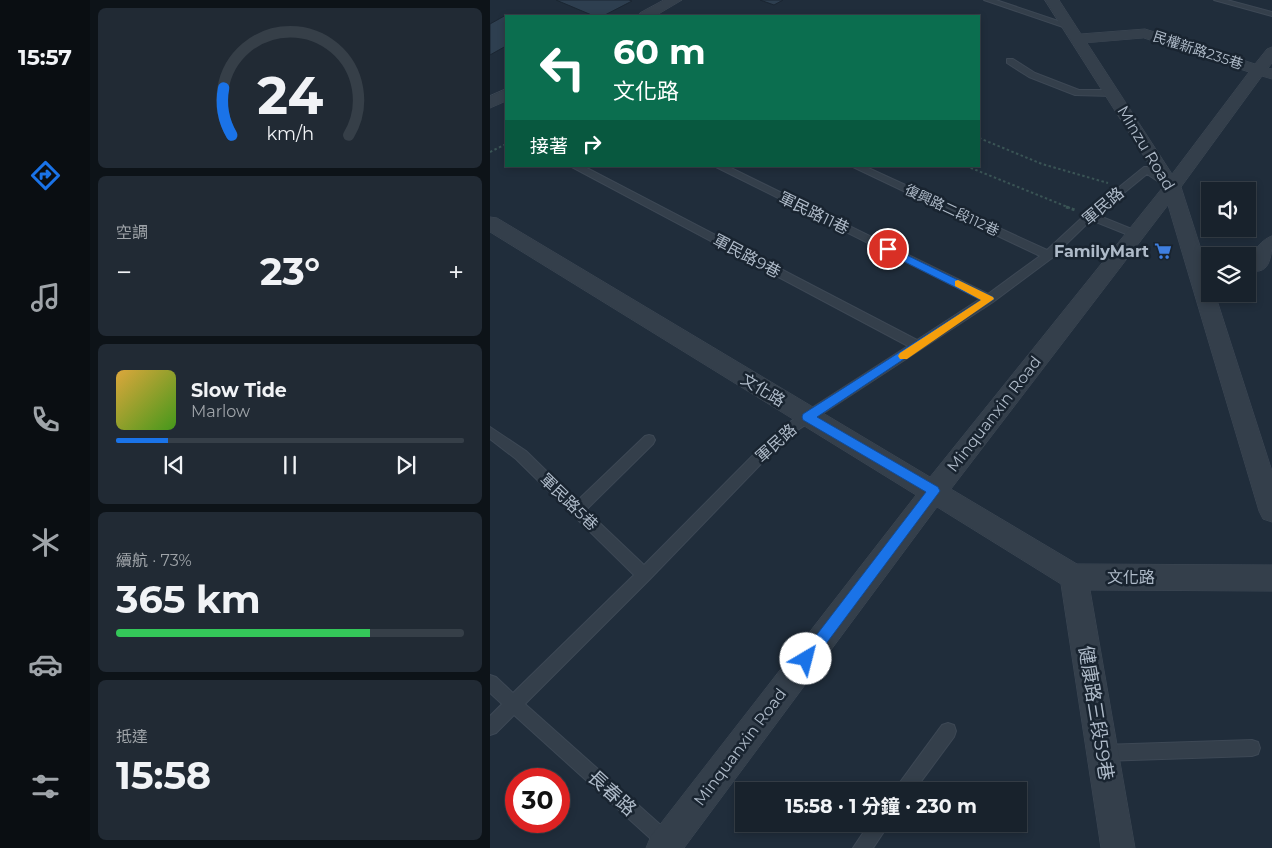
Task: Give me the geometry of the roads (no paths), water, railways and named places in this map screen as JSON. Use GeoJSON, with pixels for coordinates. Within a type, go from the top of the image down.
{"type":"FeatureCollection","features":[{"type":"Feature","properties":{"kind":"street"},"geometry":{"type":"LineString","coordinates":[[648,15],[675,0]]}},
{"type":"Feature","properties":{"kind":"street","name":"Minzu Road"},"geometry":{"type":"LineString","coordinates":[[1052,0],[1172,187],[1272,511]]}},
{"type":"Feature","properties":{"kind":"street","name":"民權新路235巷"},"geometry":{"type":"LineString","coordinates":[[1073,33],[1145,33],[1268,65]]}},
{"type":"Feature","properties":{"kind":"street","name":"Minquanxin Road"},"geometry":{"type":"LineString","coordinates":[[665,845],[934,491],[1268,65]]}},
{"type":"Feature","properties":{"kind":"street"},"geometry":{"type":"LineString","coordinates":[[490,103],[505,95]]}},
{"type":"Feature","properties":{"kind":"street","name":"文化路"},"geometry":{"type":"LineString","coordinates":[[490,223],[807,417],[934,491],[1074,577],[1272,578]]}},
{"type":"Feature","properties":{"kind":"street"},"geometry":{"type":"LineString","coordinates":[[1256,265],[1272,243]]}},
{"type":"Feature","properties":{"kind":"street","name":"健康路三段59巷"},"geometry":{"type":"LineString","coordinates":[[1074,577],[1118,848]]}},
{"type":"Feature","properties":{"kind":"lane"},"geometry":{"type":"LineString","coordinates":[[988,0],[1073,33]]}},
{"type":"Feature","properties":{"kind":"lane"},"geometry":{"type":"LineString","coordinates":[[1218,0],[1272,14]]}},
{"type":"Feature","properties":{"kind":"lane"},"geometry":{"type":"LineString","coordinates":[[1010,62],[1032,76],[1078,93],[1112,93]]}},
{"type":"Feature","properties":{"kind":"lane","name":"軍民路9巷"},"geometry":{"type":"LineString","coordinates":[[577,167],[919,346]]}},
{"type":"Feature","properties":{"kind":"lane","name":"軍民路11巷"},"geometry":{"type":"LineString","coordinates":[[721,167],[989,299]]}},
{"type":"Feature","properties":{"kind":"lane","name":"復興路二段112巷"},"geometry":{"type":"LineString","coordinates":[[858,167],[1048,255]]}},
{"type":"Feature","properties":{"kind":"lane","name":"軍民路"},"geometry":{"type":"LineString","coordinates":[[490,727],[644,576],[783,433],[989,299],[1048,255],[1090,216],[1147,169],[1172,187]]}},
{"type":"Feature","properties":{"kind":"lane"},"geometry":{"type":"LineString","coordinates":[[1090,216],[1135,234]]}},
{"type":"Feature","properties":{"kind":"lane","name":"軍民路5巷"},"geometry":{"type":"LineString","coordinates":[[490,432],[521,455],[644,576]]}},
{"type":"Feature","properties":{"kind":"lane"},"geometry":{"type":"LineString","coordinates":[[577,510],[649,440]]}},
{"type":"Feature","properties":{"kind":"lane","name":"長春路"},"geometry":{"type":"LineString","coordinates":[[490,683],[665,845]]}},
{"type":"Feature","properties":{"kind":"lane"},"geometry":{"type":"LineString","coordinates":[[911,782],[948,731]]}},
{"type":"Feature","properties":{"kind":"lane"},"geometry":{"type":"LineString","coordinates":[[1102,753],[1252,748]]}},
{"type":"Feature","properties":{"kind":"lane"},"geometry":{"type":"LineString","coordinates":[[862,848],[874,832]]}},
{"type":"Feature","properties":{"kind":"place","name":"FamilyMart"},"geometry":{"type":"Point","coordinates":[1163,251]}}]}
